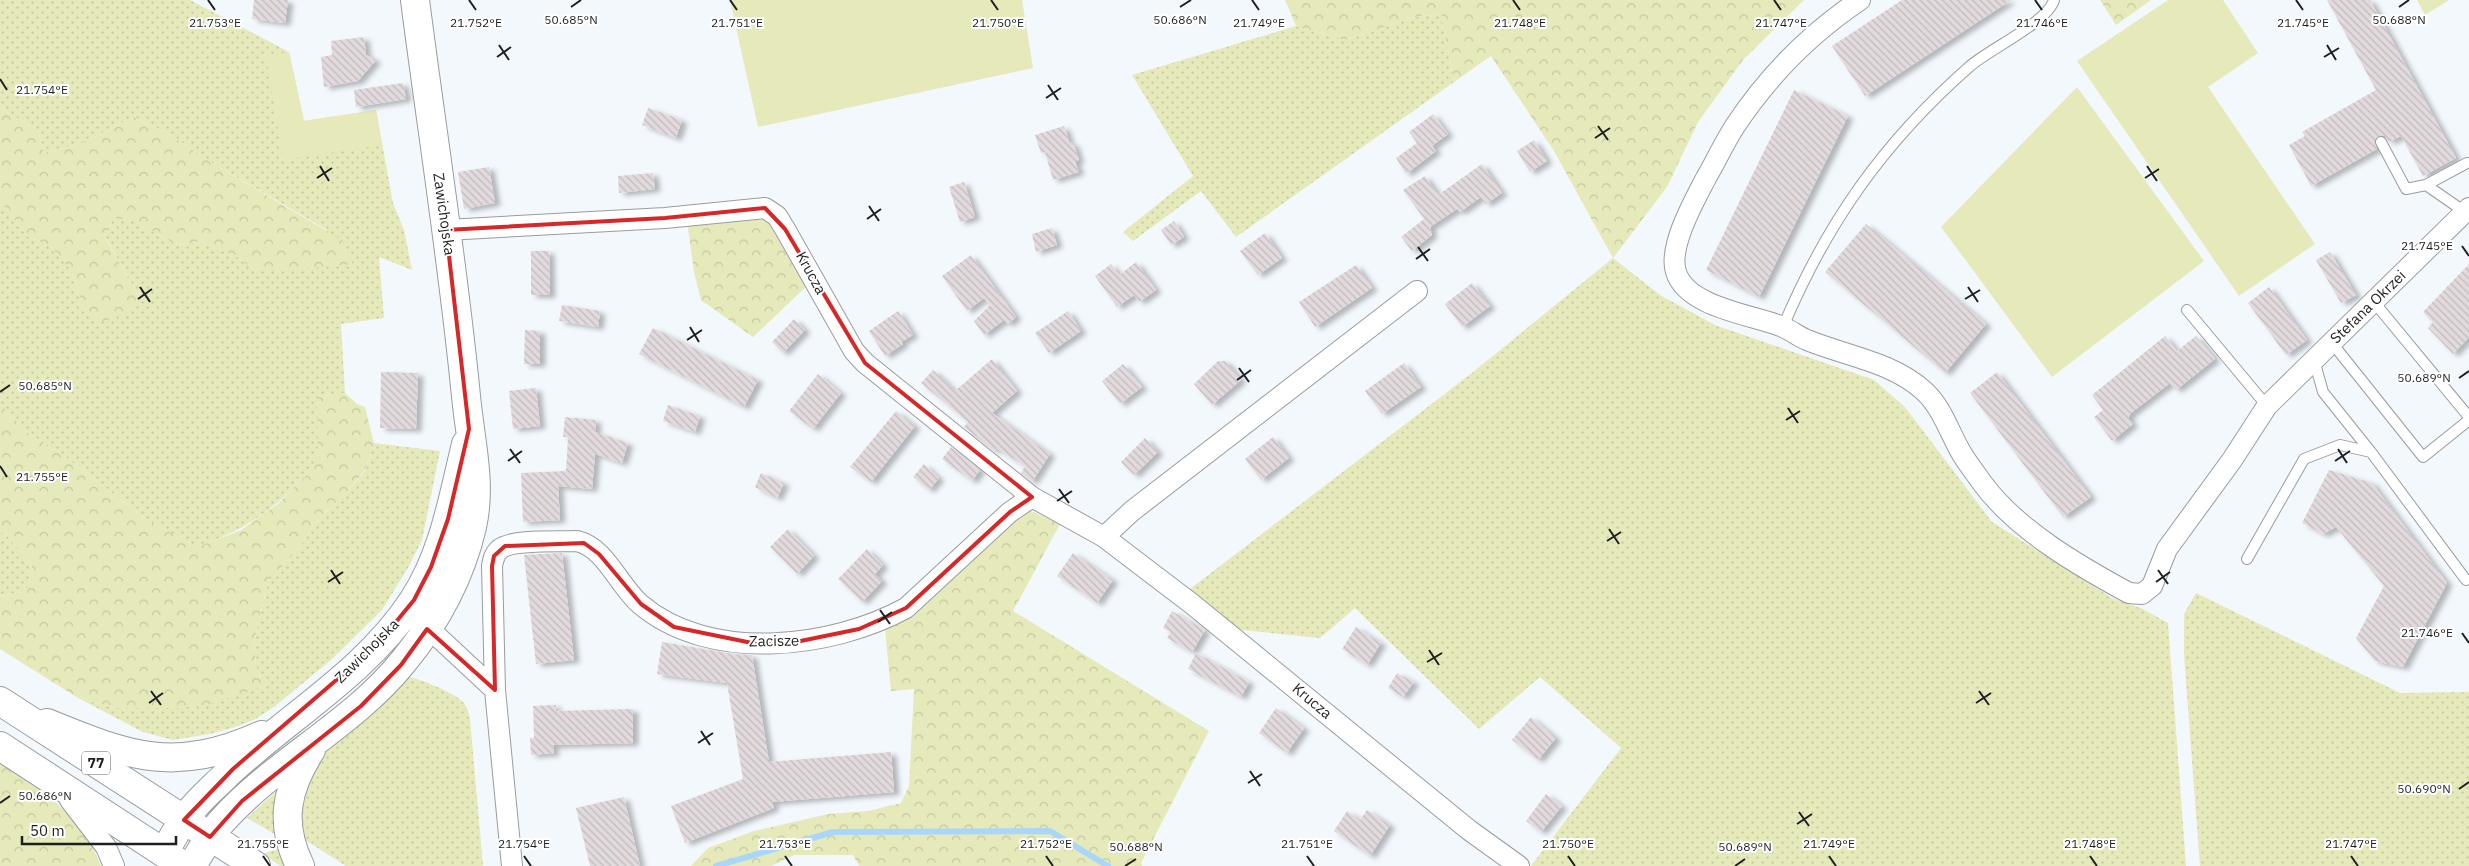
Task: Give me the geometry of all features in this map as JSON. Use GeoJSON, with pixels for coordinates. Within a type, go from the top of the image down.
{"type":"FeatureCollection","features":[{"type":"Feature","properties":{"kind":"street","name":"Zawichojska"},"geometry":{"type":"LineString","coordinates":[[192,866],[210,837],[242,801],[361,706],[401,665],[428,630],[452,588],[472,526],[477,472],[469,429],[461,345],[415,0]]}},
{"type":"Feature","properties":{"kind":"street","name":"Stefana Okrzei"},"geometry":{"type":"LineString","coordinates":[[1860,0],[1832,18],[1806,40],[1770,80],[1735,126],[1697,196],[1675,248],[1676,273],[1684,285],[1699,298],[1732,312],[1782,326],[1806,340],[1886,368],[1925,392],[1934,403],[1968,462],[1985,487],[2007,509],[2060,552],[2129,594],[2142,594],[2152,586],[2168,548],[2232,460],[2267,406],[2467,210]]}},
{"type":"Feature","properties":{"kind":"street","name":"Krucza"},"geometry":{"type":"LineString","coordinates":[[446,230],[665,218],[765,208],[777,216],[854,351],[865,363],[1032,497],[1104,537],[1273,668],[1469,830],[1519,866]]}},
{"type":"Feature","properties":{"kind":"street"},"geometry":{"type":"LineString","coordinates":[[1104,537],[1132,511],[1417,291]]}},
{"type":"Feature","properties":{"kind":"street","name":"Zawichojska"},"geometry":{"type":"LineString","coordinates":[[169,862],[184,820],[233,769],[357,664],[404,614],[424,582],[438,550],[448,519],[469,429]]}},
{"type":"Feature","properties":{"kind":"street","name":"Zacisze"},"geometry":{"type":"LineString","coordinates":[[495,690],[492,566],[494,556],[505,546],[567,541],[584,542],[599,554],[641,604],[674,627],[693,634],[757,644],[786,644],[859,628],[887,618],[906,608],[1010,512],[1032,497]]}},
{"type":"Feature","properties":{"kind":"street"},"geometry":{"type":"LineString","coordinates":[[404,614],[428,630],[495,690],[512,866]]}},
{"type":"Feature","properties":{"kind":"street"},"geometry":{"type":"LineString","coordinates":[[4,703],[81,737],[123,752],[146,756],[184,758],[221,751],[286,724]]}},
{"type":"Feature","properties":{"kind":"street","name":"77"},"geometry":{"type":"LineString","coordinates":[[4,703],[256,866]]}},
{"type":"Feature","properties":{"kind":"street","name":"Zawichojska"},"geometry":{"type":"LineString","coordinates":[[300,866],[290,841],[288,803],[294,782],[319,739]]}},
{"type":"Feature","properties":{"kind":"street","name":"77"},"geometry":{"type":"LineString","coordinates":[[0,746],[54,781],[169,862]]}},
{"type":"Feature","properties":{"kind":"street"},"geometry":{"type":"LineString","coordinates":[[54,781],[85,817],[106,847],[114,866]]}},
{"type":"Feature","properties":{"kind":"lane"},"geometry":{"type":"LineString","coordinates":[[1782,326],[1817,252],[1854,192],[1894,141],[1933,98],[1975,62],[2043,17],[2054,0]]}},
{"type":"Feature","properties":{"kind":"lane"},"geometry":{"type":"LineString","coordinates":[[2381,142],[2406,189],[2426,185],[2467,163]]}},
{"type":"Feature","properties":{"kind":"lane"},"geometry":{"type":"LineString","coordinates":[[2426,185],[2467,210]]}},
{"type":"Feature","properties":{"kind":"lane"},"geometry":{"type":"LineString","coordinates":[[2332,343],[2423,457],[2469,418],[2374,302]]}},
{"type":"Feature","properties":{"kind":"lane"},"geometry":{"type":"LineString","coordinates":[[2187,310],[2267,406]]}},
{"type":"Feature","properties":{"kind":"lane"},"geometry":{"type":"LineString","coordinates":[[2314,360],[2323,392],[2371,452],[2466,580]]}},
{"type":"Feature","properties":{"kind":"lane"},"geometry":{"type":"LineString","coordinates":[[2247,560],[2304,459],[2340,445],[2371,452]]}},
{"type":"Feature","properties":{"kind":"highlighted area"},"geometry":{"type":"Polygon","coordinates":[[[765,208],[785,229],[865,363],[1032,497],[1010,512],[906,608],[859,629],[786,644],[757,644],[674,627],[641,604],[599,554],[584,543],[505,546],[494,556],[492,566],[495,690],[427,629],[401,665],[361,706],[242,801],[210,837],[184,820],[233,769],[377,645],[414,600],[431,567],[448,519],[469,429],[446,230],[665,218],[765,208]]]}},
{"type":"Feature","properties":{"kind":"green space"},"geometry":{"type":"Polygon","coordinates":[[[0,0],[190,0],[289,52],[304,121],[376,110],[393,203],[404,230],[412,270],[379,257],[384,318],[341,324],[345,393],[317,397],[320,433],[319,447],[317,458],[310,469],[287,494],[264,513],[227,535],[197,547],[149,521],[60,453],[28,433],[0,404],[0,201],[28,236],[51,247],[71,270],[84,309],[139,297],[106,238],[113,218],[134,221],[177,245],[199,242],[236,256],[256,271],[327,230],[209,161],[168,133],[134,117],[80,144],[44,153],[38,130],[0,108],[0,0]]]}},
{"type":"Feature","properties":{"kind":"green space"},"geometry":{"type":"Polygon","coordinates":[[[730,0],[1022,0],[1033,68],[758,127],[730,0]]]}},
{"type":"Feature","properties":{"kind":"green space"},"geometry":{"type":"Polygon","coordinates":[[[1285,0],[1804,0],[1743,60],[1698,122],[1667,187],[1613,258],[1554,151],[1491,56],[1454,82],[1441,14],[1415,17],[1345,40],[1296,26],[1285,0]]]}},
{"type":"Feature","properties":{"kind":"green space"},"geometry":{"type":"Polygon","coordinates":[[[2100,0],[2151,0],[2116,25],[2100,0]]]}},
{"type":"Feature","properties":{"kind":"green space"},"geometry":{"type":"Polygon","coordinates":[[[2168,0],[2223,0],[2258,53],[2208,87],[2315,244],[2239,296],[2077,61],[2168,0]]]}},
{"type":"Feature","properties":{"kind":"green space"},"geometry":{"type":"Polygon","coordinates":[[[2417,0],[2449,0],[2425,15],[2417,0]]]}},
{"type":"Feature","properties":{"kind":"green space"},"geometry":{"type":"Polygon","coordinates":[[[1441,14],[1454,82],[1236,237],[1201,191],[1133,241],[1123,232],[1193,176],[1132,75],[1296,26],[1345,40],[1415,17],[1441,14]]]}},
{"type":"Feature","properties":{"kind":"green space"},"geometry":{"type":"Polygon","coordinates":[[[289,52],[304,121],[376,110],[382,145],[283,160],[266,56],[289,52]]]}},
{"type":"Feature","properties":{"kind":"green space"},"geometry":{"type":"Polygon","coordinates":[[[2077,87],[2204,261],[2052,377],[1941,227],[2077,87]]]}},
{"type":"Feature","properties":{"kind":"green space"},"geometry":{"type":"Polygon","coordinates":[[[0,108],[38,130],[44,153],[80,144],[134,117],[168,133],[209,161],[342,240],[353,264],[282,271],[256,271],[236,256],[199,242],[177,245],[134,221],[113,218],[106,239],[139,297],[124,314],[99,323],[84,309],[71,270],[51,247],[28,236],[0,201],[0,108]]]}},
{"type":"Feature","properties":{"kind":"green space"},"geometry":{"type":"Polygon","coordinates":[[[761,214],[778,228],[809,284],[753,337],[701,300],[694,272],[687,221],[761,214]]]}},
{"type":"Feature","properties":{"kind":"green space"},"geometry":{"type":"Polygon","coordinates":[[[1613,258],[1660,295],[1715,325],[1874,380],[1905,407],[1992,522],[2112,598],[2143,609],[2168,623],[2186,866],[1531,866],[1621,748],[1540,677],[1479,729],[1355,608],[1320,638],[1232,629],[1186,592],[1472,373],[1613,258]]]}},
{"type":"Feature","properties":{"kind":"green space"},"geometry":{"type":"Polygon","coordinates":[[[345,393],[357,404],[365,407],[374,443],[365,470],[340,500],[320,517],[299,548],[268,582],[254,642],[256,666],[265,686],[210,704],[180,708],[116,708],[78,698],[0,649],[0,596],[27,591],[32,565],[8,537],[0,531],[0,404],[28,433],[60,453],[149,521],[197,547],[241,530],[278,504],[306,475],[318,455],[317,397],[345,393]]]}},
{"type":"Feature","properties":{"kind":"green space"},"geometry":{"type":"Polygon","coordinates":[[[374,443],[440,451],[422,540],[409,566],[382,610],[331,660],[274,707],[254,720],[210,734],[173,740],[143,732],[78,698],[116,708],[180,708],[265,686],[256,666],[254,642],[268,582],[299,548],[320,517],[340,500],[365,471],[374,443]]]}},
{"type":"Feature","properties":{"kind":"green space"},"geometry":{"type":"Polygon","coordinates":[[[1017,511],[1031,511],[1060,524],[1013,611],[1209,731],[1141,863],[1142,866],[859,866],[853,855],[794,855],[771,866],[691,866],[708,848],[754,831],[828,814],[868,811],[901,803],[909,786],[914,689],[891,691],[885,629],[912,613],[1017,511]]]}},
{"type":"Feature","properties":{"kind":"green space"},"geometry":{"type":"Polygon","coordinates":[[[0,531],[8,537],[32,565],[27,591],[0,596],[0,531]]]}},
{"type":"Feature","properties":{"kind":"green space"},"geometry":{"type":"Polygon","coordinates":[[[2196,593],[2400,693],[2469,692],[2469,866],[2200,866],[2184,655],[2184,614],[2196,593]]]}},
{"type":"Feature","properties":{"kind":"green space"},"geometry":{"type":"Polygon","coordinates":[[[409,677],[429,683],[452,694],[462,701],[468,710],[483,866],[346,866],[299,836],[299,795],[308,772],[327,750],[409,677]]]}},
{"type":"Feature","properties":{"kind":"green space"},"geometry":{"type":"Polygon","coordinates":[[[0,761],[43,790],[86,832],[101,866],[0,866],[0,761]]]}},
{"type":"Feature","properties":{"kind":"green space"},"geometry":{"type":"Polygon","coordinates":[[[281,787],[278,836],[247,818],[281,787]]]}},
{"type":"Feature","properties":{"kind":"green space"},"geometry":{"type":"Polygon","coordinates":[[[281,848],[289,866],[281,866],[262,854],[281,848]]]}},
{"type":"Feature","properties":{"kind":"building"},"geometry":{"type":"Polygon","coordinates":[[[254,0],[288,0],[285,23],[252,19],[254,0]]]}},
{"type":"Feature","properties":{"kind":"building"},"geometry":{"type":"Polygon","coordinates":[[[1902,0],[2011,0],[1865,96],[1832,46],[1902,0]]]}},
{"type":"Feature","properties":{"kind":"building"},"geometry":{"type":"Polygon","coordinates":[[[2327,0],[2370,0],[2456,158],[2423,176],[2401,136],[2389,142],[2385,136],[2381,135],[2374,141],[2377,149],[2311,186],[2289,145],[2305,136],[2302,132],[2376,90],[2327,0]]]}},
{"type":"Feature","properties":{"kind":"building"},"geometry":{"type":"Polygon","coordinates":[[[364,37],[366,55],[376,60],[358,81],[324,87],[321,57],[332,55],[331,41],[364,37]]]}},
{"type":"Feature","properties":{"kind":"building"},"geometry":{"type":"Polygon","coordinates":[[[403,83],[406,99],[356,107],[354,90],[403,83]]]}},
{"type":"Feature","properties":{"kind":"building"},"geometry":{"type":"Polygon","coordinates":[[[1794,90],[1848,116],[1759,297],[1706,270],[1794,90]]]}},
{"type":"Feature","properties":{"kind":"building"},"geometry":{"type":"Polygon","coordinates":[[[648,108],[682,120],[676,138],[642,125],[648,108]]]}},
{"type":"Feature","properties":{"kind":"building"},"geometry":{"type":"Polygon","coordinates":[[[1433,114],[1448,134],[1432,146],[1436,151],[1406,174],[1396,158],[1417,143],[1409,132],[1433,114]]]}},
{"type":"Feature","properties":{"kind":"building"},"geometry":{"type":"Polygon","coordinates":[[[1064,126],[1070,144],[1073,142],[1079,160],[1075,161],[1079,172],[1053,180],[1045,152],[1041,153],[1035,135],[1064,126]]]}},
{"type":"Feature","properties":{"kind":"building"},"geometry":{"type":"Polygon","coordinates":[[[1534,140],[1547,161],[1530,172],[1517,151],[1534,140]]]}},
{"type":"Feature","properties":{"kind":"building"},"geometry":{"type":"Polygon","coordinates":[[[1482,164],[1502,193],[1486,204],[1481,197],[1460,212],[1457,209],[1430,227],[1432,235],[1412,251],[1401,237],[1425,220],[1403,190],[1425,176],[1438,195],[1482,164]]]}},
{"type":"Feature","properties":{"kind":"building"},"geometry":{"type":"Polygon","coordinates":[[[489,167],[495,203],[464,209],[458,172],[489,167]]]}},
{"type":"Feature","properties":{"kind":"building"},"geometry":{"type":"Polygon","coordinates":[[[653,173],[655,189],[619,193],[618,176],[653,173]]]}},
{"type":"Feature","properties":{"kind":"building"},"geometry":{"type":"Polygon","coordinates":[[[964,182],[975,217],[960,222],[949,187],[964,182]]]}},
{"type":"Feature","properties":{"kind":"building"},"geometry":{"type":"Polygon","coordinates":[[[1174,221],[1184,237],[1171,245],[1161,230],[1174,221]]]}},
{"type":"Feature","properties":{"kind":"building"},"geometry":{"type":"Polygon","coordinates":[[[1866,224],[1986,324],[1945,373],[1825,272],[1866,224]]]}},
{"type":"Feature","properties":{"kind":"building"},"geometry":{"type":"Polygon","coordinates":[[[1052,228],[1057,245],[1036,252],[1032,234],[1052,228]]]}},
{"type":"Feature","properties":{"kind":"building"},"geometry":{"type":"Polygon","coordinates":[[[1265,233],[1282,258],[1258,275],[1240,251],[1265,233]]]}},
{"type":"Feature","properties":{"kind":"building"},"geometry":{"type":"Polygon","coordinates":[[[531,251],[549,251],[550,295],[531,295],[531,251]]]}},
{"type":"Feature","properties":{"kind":"building"},"geometry":{"type":"Polygon","coordinates":[[[2330,252],[2356,295],[2341,303],[2316,260],[2330,252]]]}},
{"type":"Feature","properties":{"kind":"building"},"geometry":{"type":"Polygon","coordinates":[[[971,255],[1016,317],[1008,324],[1004,320],[984,335],[974,321],[990,305],[984,298],[967,311],[942,276],[971,255]]]}},
{"type":"Feature","properties":{"kind":"building"},"geometry":{"type":"Polygon","coordinates":[[[1136,262],[1156,290],[1139,302],[1134,295],[1117,307],[1095,276],[1111,264],[1119,275],[1136,262]]]}},
{"type":"Feature","properties":{"kind":"building"},"geometry":{"type":"Polygon","coordinates":[[[2469,264],[2469,337],[2453,354],[2428,328],[2433,322],[2423,312],[2469,264]]]}},
{"type":"Feature","properties":{"kind":"building"},"geometry":{"type":"Polygon","coordinates":[[[1356,265],[1372,288],[1315,327],[1299,302],[1356,265]]]}},
{"type":"Feature","properties":{"kind":"building"},"geometry":{"type":"Polygon","coordinates":[[[1472,283],[1490,306],[1462,327],[1445,304],[1472,283]]]}},
{"type":"Feature","properties":{"kind":"building"},"geometry":{"type":"Polygon","coordinates":[[[2269,287],[2307,340],[2286,355],[2248,303],[2269,287]]]}},
{"type":"Feature","properties":{"kind":"building"},"geometry":{"type":"Polygon","coordinates":[[[562,305],[600,311],[598,327],[559,321],[562,305]]]}},
{"type":"Feature","properties":{"kind":"building"},"geometry":{"type":"Polygon","coordinates":[[[898,311],[913,335],[901,342],[903,344],[885,356],[869,331],[898,311]]]}},
{"type":"Feature","properties":{"kind":"building"},"geometry":{"type":"Polygon","coordinates":[[[1068,311],[1081,331],[1049,353],[1035,333],[1068,311]]]}},
{"type":"Feature","properties":{"kind":"building"},"geometry":{"type":"Polygon","coordinates":[[[794,319],[805,330],[783,353],[772,342],[794,319]]]}},
{"type":"Feature","properties":{"kind":"building"},"geometry":{"type":"Polygon","coordinates":[[[653,328],[758,380],[744,407],[639,354],[653,328]]]}},
{"type":"Feature","properties":{"kind":"building"},"geometry":{"type":"Polygon","coordinates":[[[525,330],[540,331],[540,364],[524,364],[525,330]]]}},
{"type":"Feature","properties":{"kind":"building"},"geometry":{"type":"Polygon","coordinates":[[[2165,336],[2177,351],[2196,336],[2215,359],[2176,390],[2170,383],[2131,413],[2128,418],[2133,424],[2112,441],[2094,417],[2103,410],[2092,395],[2165,336]]]}},
{"type":"Feature","properties":{"kind":"building"},"geometry":{"type":"Polygon","coordinates":[[[992,359],[1017,391],[992,413],[1050,454],[1032,482],[1021,473],[1025,466],[996,448],[994,451],[964,427],[968,422],[921,383],[933,370],[955,391],[992,359]]]}},
{"type":"Feature","properties":{"kind":"building"},"geometry":{"type":"Polygon","coordinates":[[[1218,361],[1225,361],[1241,380],[1212,405],[1194,384],[1218,361]]]}},
{"type":"Feature","properties":{"kind":"building"},"geometry":{"type":"Polygon","coordinates":[[[1404,363],[1421,387],[1382,414],[1365,391],[1404,363]]]}},
{"type":"Feature","properties":{"kind":"building"},"geometry":{"type":"Polygon","coordinates":[[[1123,364],[1142,387],[1120,404],[1102,381],[1123,364]]]}},
{"type":"Feature","properties":{"kind":"building"},"geometry":{"type":"Polygon","coordinates":[[[381,372],[418,373],[416,429],[380,428],[381,372]]]}},
{"type":"Feature","properties":{"kind":"building"},"geometry":{"type":"Polygon","coordinates":[[[1997,372],[2091,497],[2063,517],[1970,393],[1997,372]]]}},
{"type":"Feature","properties":{"kind":"building"},"geometry":{"type":"Polygon","coordinates":[[[818,374],[841,393],[813,429],[789,411],[818,374]]]}},
{"type":"Feature","properties":{"kind":"building"},"geometry":{"type":"Polygon","coordinates":[[[536,388],[540,426],[513,429],[509,391],[536,388]]]}},
{"type":"Feature","properties":{"kind":"building"},"geometry":{"type":"Polygon","coordinates":[[[668,405],[700,416],[695,432],[663,421],[668,405]]]}},
{"type":"Feature","properties":{"kind":"building"},"geometry":{"type":"Polygon","coordinates":[[[896,411],[915,426],[871,482],[850,467],[896,411]]]}},
{"type":"Feature","properties":{"kind":"building"},"geometry":{"type":"Polygon","coordinates":[[[565,417],[596,420],[595,432],[628,443],[622,463],[595,454],[592,489],[558,486],[560,520],[523,522],[521,473],[566,471],[568,437],[563,437],[565,417]]]}},
{"type":"Feature","properties":{"kind":"building"},"geometry":{"type":"Polygon","coordinates":[[[1273,437],[1289,458],[1261,480],[1245,459],[1273,437]]]}},
{"type":"Feature","properties":{"kind":"building"},"geometry":{"type":"Polygon","coordinates":[[[1145,438],[1158,452],[1134,475],[1121,462],[1145,438]]]}},
{"type":"Feature","properties":{"kind":"building"},"geometry":{"type":"Polygon","coordinates":[[[951,447],[980,470],[972,481],[942,459],[951,447]]]}},
{"type":"Feature","properties":{"kind":"building"},"geometry":{"type":"Polygon","coordinates":[[[924,464],[939,478],[929,490],[913,477],[924,464]]]}},
{"type":"Feature","properties":{"kind":"building"},"geometry":{"type":"Polygon","coordinates":[[[2329,470],[2372,483],[2447,583],[2403,667],[2375,661],[2356,638],[2384,586],[2336,527],[2323,534],[2302,523],[2329,470]]]}},
{"type":"Feature","properties":{"kind":"building"},"geometry":{"type":"Polygon","coordinates":[[[761,473],[784,483],[777,498],[755,487],[761,473]]]}},
{"type":"Feature","properties":{"kind":"building"},"geometry":{"type":"Polygon","coordinates":[[[788,529],[814,556],[797,574],[770,547],[788,529]]]}},
{"type":"Feature","properties":{"kind":"building"},"geometry":{"type":"Polygon","coordinates":[[[867,549],[883,565],[875,574],[882,581],[862,602],[838,579],[867,549]]]}},
{"type":"Feature","properties":{"kind":"building"},"geometry":{"type":"Polygon","coordinates":[[[562,553],[574,660],[536,664],[524,555],[562,553]]]}},
{"type":"Feature","properties":{"kind":"building"},"geometry":{"type":"Polygon","coordinates":[[[1073,553],[1113,580],[1097,603],[1057,576],[1073,553]]]}},
{"type":"Feature","properties":{"kind":"building"},"geometry":{"type":"Polygon","coordinates":[[[1172,611],[1205,630],[1192,652],[1167,638],[1171,632],[1163,628],[1172,611]]]}},
{"type":"Feature","properties":{"kind":"building"},"geometry":{"type":"Polygon","coordinates":[[[1356,627],[1381,643],[1367,665],[1342,649],[1356,627]]]}},
{"type":"Feature","properties":{"kind":"building"},"geometry":{"type":"Polygon","coordinates":[[[662,642],[733,654],[752,655],[769,762],[891,752],[894,792],[772,802],[774,808],[685,843],[671,806],[743,779],[727,683],[657,674],[662,642]]]}},
{"type":"Feature","properties":{"kind":"building"},"geometry":{"type":"Polygon","coordinates":[[[1196,653],[1249,682],[1241,697],[1188,669],[1196,653]]]}},
{"type":"Feature","properties":{"kind":"building"},"geometry":{"type":"Polygon","coordinates":[[[1397,673],[1414,682],[1403,697],[1388,688],[1397,673]]]}},
{"type":"Feature","properties":{"kind":"building"},"geometry":{"type":"Polygon","coordinates":[[[556,705],[556,711],[633,709],[633,743],[553,745],[554,753],[531,755],[530,738],[534,738],[533,706],[556,705]]]}},
{"type":"Feature","properties":{"kind":"building"},"geometry":{"type":"Polygon","coordinates":[[[1276,708],[1304,728],[1287,753],[1259,733],[1276,708]]]}},
{"type":"Feature","properties":{"kind":"building"},"geometry":{"type":"Polygon","coordinates":[[[1531,717],[1556,738],[1538,760],[1512,740],[1531,717]]]}},
{"type":"Feature","properties":{"kind":"building"},"geometry":{"type":"Polygon","coordinates":[[[1546,794],[1562,806],[1541,832],[1526,821],[1546,794]]]}},
{"type":"Feature","properties":{"kind":"building"},"geometry":{"type":"Polygon","coordinates":[[[624,797],[640,866],[590,866],[576,808],[624,797]]]}},
{"type":"Feature","properties":{"kind":"building"},"geometry":{"type":"Polygon","coordinates":[[[1367,810],[1390,825],[1370,856],[1334,831],[1347,811],[1360,820],[1367,810]]]}},
{"type":"Feature","properties":{"kind":"waterway"},"geometry":{"type":"LineString","coordinates":[[716,866],[833,832],[1050,831],[1108,866]]}}]}
